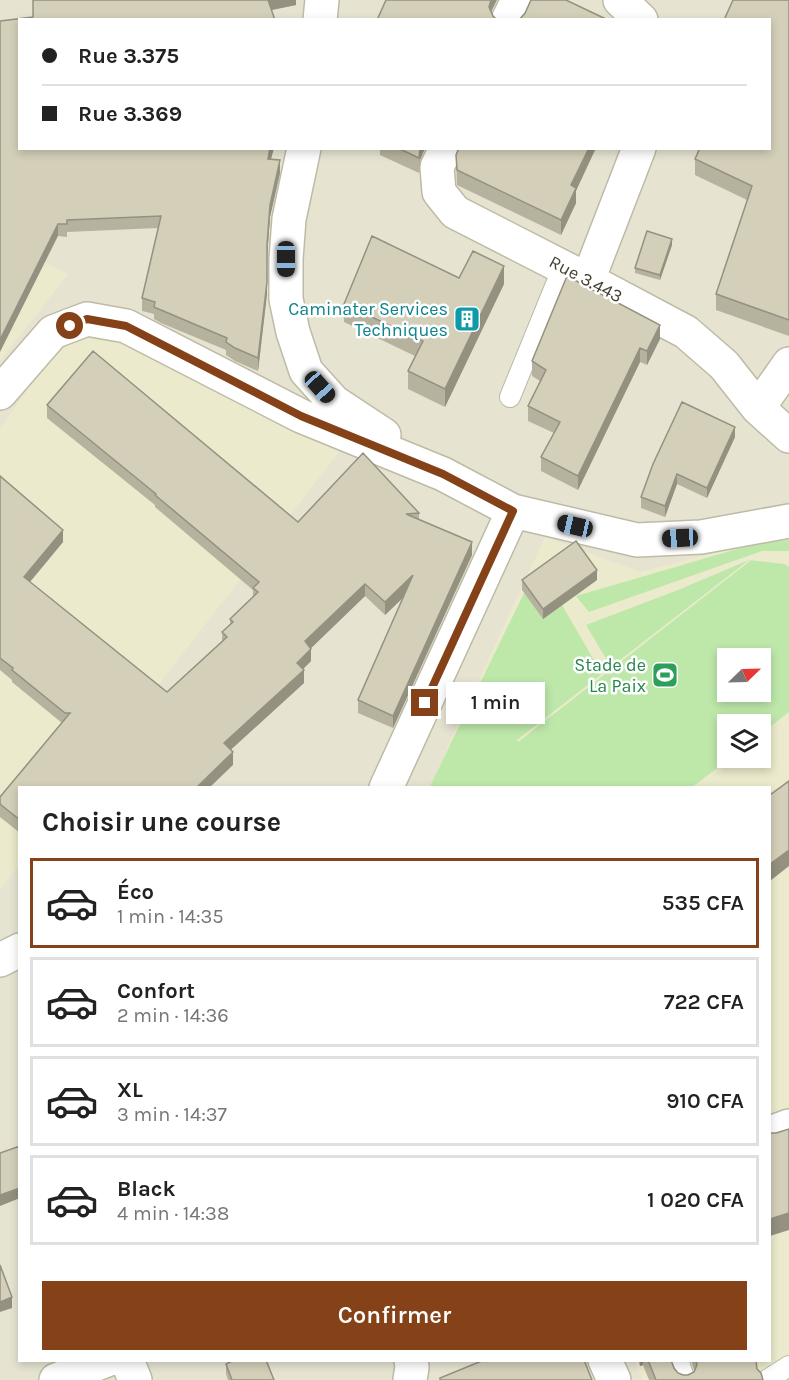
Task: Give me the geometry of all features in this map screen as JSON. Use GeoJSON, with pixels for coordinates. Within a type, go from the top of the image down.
{"type":"FeatureCollection","features":[{"type":"Feature","properties":{"kind":"street"},"geometry":{"type":"LineString","coordinates":[[320,18],[322,0]]}},
{"type":"Feature","properties":{"kind":"street"},"geometry":{"type":"LineString","coordinates":[[509,18],[518,0]]}},
{"type":"Feature","properties":{"kind":"street"},"geometry":{"type":"LineString","coordinates":[[620,0],[639,18]]}},
{"type":"Feature","properties":{"kind":"street"},"geometry":{"type":"LineString","coordinates":[[304,150],[289,219],[286,299],[293,332],[306,371],[334,402],[443,474],[513,511],[638,540],[701,537],[789,521]]}},
{"type":"Feature","properties":{"kind":"street","name":"Rue 3.443"},"geometry":{"type":"LineString","coordinates":[[445,150],[437,167],[439,192],[455,212],[686,332],[724,365],[758,408],[789,436]]}},
{"type":"Feature","properties":{"kind":"street"},"geometry":{"type":"LineString","coordinates":[[576,274],[638,150]]}},
{"type":"Feature","properties":{"kind":"street"},"geometry":{"type":"LineString","coordinates":[[0,393],[53,332],[87,319],[126,326],[301,416],[443,474]]}},
{"type":"Feature","properties":{"kind":"street"},"geometry":{"type":"LineString","coordinates":[[758,408],[789,364]]}},
{"type":"Feature","properties":{"kind":"street"},"geometry":{"type":"LineString","coordinates":[[387,786],[513,511]]}},
{"type":"Feature","properties":{"kind":"street"},"geometry":{"type":"LineString","coordinates":[[0,960],[18,951]]}},
{"type":"Feature","properties":{"kind":"street"},"geometry":{"type":"LineString","coordinates":[[771,1133],[789,1126]]}},
{"type":"Feature","properties":{"kind":"street"},"geometry":{"type":"LineString","coordinates":[[56,1380],[102,1362]]}},
{"type":"Feature","properties":{"kind":"street"},"geometry":{"type":"LineString","coordinates":[[128,1362],[135,1380]]}},
{"type":"Feature","properties":{"kind":"street"},"geometry":{"type":"LineString","coordinates":[[410,1380],[411,1362]]}},
{"type":"Feature","properties":{"kind":"street"},"geometry":{"type":"LineString","coordinates":[[606,1362],[614,1380]]}},
{"type":"Feature","properties":{"kind":"lane"},"geometry":{"type":"LineString","coordinates":[[510,397],[576,274]]}},
{"type":"Feature","properties":{"kind":"lane"},"geometry":{"type":"LineString","coordinates":[[679,1362],[685,1380]]}},
{"type":"Feature","properties":{"kind":"lane"},"geometry":{"type":"LineString","coordinates":[[767,1380],[789,1366]]}},
{"type":"Feature","properties":{"kind":"shaded area"},"geometry":{"type":"Polygon","coordinates":[[[0,0],[789,0],[789,1380],[0,1380],[0,0]]]}},
{"type":"Feature","properties":{"kind":"shaded area"},"geometry":{"type":"Polygon","coordinates":[[[0,239],[68,274],[0,361],[0,239]]]}},
{"type":"Feature","properties":{"kind":"shaded area"},"geometry":{"type":"Polygon","coordinates":[[[86,335],[117,339],[339,452],[80,786],[18,786],[18,866],[0,890],[0,428],[53,354],[86,335]]]}},
{"type":"Feature","properties":{"kind":"shaded area"},"geometry":{"type":"Polygon","coordinates":[[[545,537],[640,572],[768,539],[789,541],[789,1380],[643,1380],[634,1362],[771,1362],[771,786],[430,786],[545,537]]]}},
{"type":"Feature","properties":{"kind":"green space"},"geometry":{"type":"Polygon","coordinates":[[[789,540],[789,551],[762,551],[589,612],[576,596],[761,542],[789,540]]]}},
{"type":"Feature","properties":{"kind":"green space","name":"Stade de La Paix"},"geometry":{"type":"Polygon","coordinates":[[[749,560],[784,564],[789,567],[789,712],[771,726],[771,714],[717,714],[718,768],[693,786],[430,786],[526,589],[562,605],[602,674],[517,740],[518,742],[749,560]]]}},
{"type":"Feature","properties":{"kind":"green space"},"geometry":{"type":"Polygon","coordinates":[[[749,560],[611,667],[586,625],[749,560]]]}},
{"type":"Feature","properties":{"kind":"building"},"geometry":{"type":"Polygon","coordinates":[[[33,0],[268,0],[274,18],[25,18],[33,17],[33,0]]]}},
{"type":"Feature","properties":{"kind":"building"},"geometry":{"type":"Polygon","coordinates":[[[386,0],[491,0],[489,7],[495,18],[378,18],[386,0]]]}},
{"type":"Feature","properties":{"kind":"building"},"geometry":{"type":"Polygon","coordinates":[[[531,0],[566,0],[604,18],[521,18],[531,0]]]}},
{"type":"Feature","properties":{"kind":"building"},"geometry":{"type":"Polygon","coordinates":[[[733,0],[789,0],[789,320],[716,294],[752,186],[695,159],[699,150],[771,150],[771,18],[725,18],[733,0]]]}},
{"type":"Feature","properties":{"kind":"building"},"geometry":{"type":"Polygon","coordinates":[[[18,19],[18,150],[270,150],[268,159],[280,160],[270,205],[267,282],[258,358],[235,348],[226,342],[227,338],[154,307],[155,302],[142,298],[161,216],[67,220],[67,224],[58,224],[0,340],[0,21],[18,19]]]}},
{"type":"Feature","properties":{"kind":"building"},"geometry":{"type":"Polygon","coordinates":[[[402,150],[420,150],[419,158],[402,150]]]}},
{"type":"Feature","properties":{"kind":"building"},"geometry":{"type":"Polygon","coordinates":[[[458,150],[588,150],[571,185],[576,188],[561,220],[457,170],[456,155],[458,150]]]}},
{"type":"Feature","properties":{"kind":"building"},"geometry":{"type":"Polygon","coordinates":[[[647,231],[672,239],[660,275],[635,268],[647,231]]]}},
{"type":"Feature","properties":{"kind":"building"},"geometry":{"type":"Polygon","coordinates":[[[372,236],[459,278],[473,251],[504,266],[445,389],[408,371],[423,341],[344,304],[372,236]]]}},
{"type":"Feature","properties":{"kind":"building"},"geometry":{"type":"Polygon","coordinates":[[[567,276],[660,325],[647,351],[640,348],[578,476],[541,457],[560,422],[528,406],[546,370],[532,361],[567,276]]]}},
{"type":"Feature","properties":{"kind":"building"},"geometry":{"type":"Polygon","coordinates":[[[93,351],[298,522],[363,453],[419,513],[406,514],[472,542],[393,716],[358,700],[413,575],[385,602],[365,584],[305,641],[311,649],[297,663],[304,670],[224,743],[233,752],[198,786],[18,786],[18,818],[0,804],[0,797],[70,713],[65,713],[0,658],[0,476],[63,530],[24,577],[167,692],[227,637],[222,632],[233,622],[230,619],[258,592],[253,588],[259,582],[47,405],[93,351]]]}},
{"type":"Feature","properties":{"kind":"building"},"geometry":{"type":"Polygon","coordinates":[[[682,402],[735,427],[707,488],[677,474],[665,506],[641,497],[653,464],[682,402]]]}},
{"type":"Feature","properties":{"kind":"building"},"geometry":{"type":"Polygon","coordinates":[[[576,541],[597,570],[543,609],[522,580],[576,541]]]}},
{"type":"Feature","properties":{"kind":"building"},"geometry":{"type":"Polygon","coordinates":[[[789,781],[789,850],[771,863],[771,794],[789,781]]]}},
{"type":"Feature","properties":{"kind":"building"},"geometry":{"type":"Polygon","coordinates":[[[789,1129],[789,1213],[771,1219],[771,1133],[789,1129]]]}},
{"type":"Feature","properties":{"kind":"building"},"geometry":{"type":"Polygon","coordinates":[[[18,1147],[18,1189],[0,1195],[0,1153],[18,1147]]]}},
{"type":"Feature","properties":{"kind":"building"},"geometry":{"type":"Polygon","coordinates":[[[0,1265],[12,1297],[0,1302],[0,1265]]]}},
{"type":"Feature","properties":{"kind":"building"},"geometry":{"type":"Polygon","coordinates":[[[230,1362],[267,1362],[274,1380],[232,1380],[226,1364],[230,1362]]]}},
{"type":"Feature","properties":{"kind":"building"},"geometry":{"type":"Polygon","coordinates":[[[479,1362],[585,1362],[592,1380],[440,1380],[440,1378],[479,1362]]]}},
{"type":"Feature","properties":{"kind":"building"},"geometry":{"type":"Polygon","coordinates":[[[649,1362],[672,1362],[678,1373],[688,1375],[694,1372],[696,1362],[756,1362],[763,1380],[656,1380],[649,1362]]]}},
{"type":"Feature","properties":{"kind":"place","name":"Caminater Services Techniques"},"geometry":{"type":"Point","coordinates":[467,319]}},
{"type":"Feature","properties":{"kind":"place","name":"Stade de La Paix"},"geometry":{"type":"Point","coordinates":[665,675]}},
{"type":"Feature","properties":{"kind":"route"},"geometry":{"type":"LineString","coordinates":[[70,326],[87,319],[126,326],[301,416],[443,474],[513,511],[425,703]]}}]}
